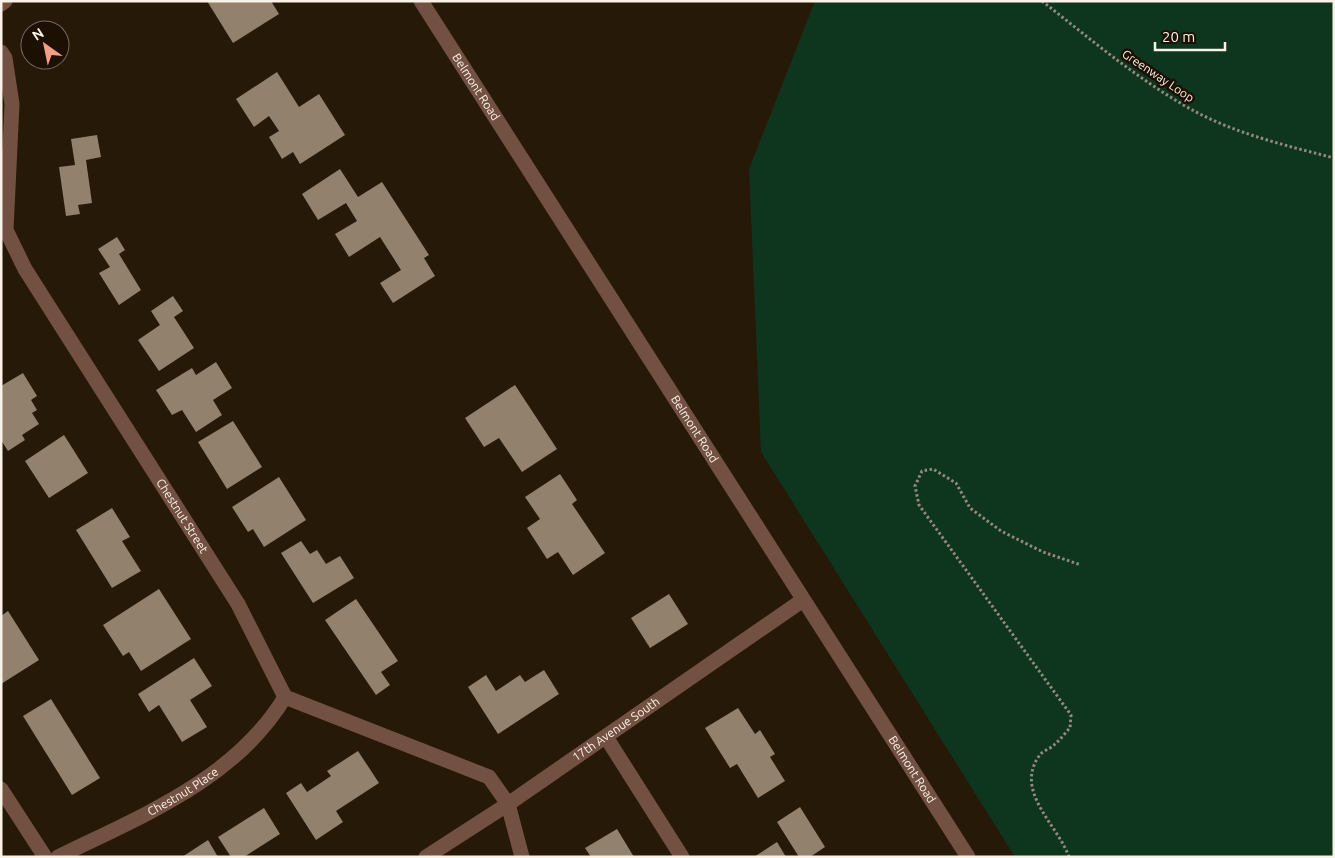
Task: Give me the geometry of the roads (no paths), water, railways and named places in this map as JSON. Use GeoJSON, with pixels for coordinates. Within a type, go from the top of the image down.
{"type":"FeatureCollection","features":[{"type":"Feature","properties":{"kind":"street"},"geometry":{"type":"LineString","coordinates":[[1,4],[5,1]]}},
{"type":"Feature","properties":{"kind":"street","name":"Belmont Road"},"geometry":{"type":"LineString","coordinates":[[421,1],[968,857]]}},
{"type":"Feature","properties":{"kind":"street","name":"Chestnut Street"},"geometry":{"type":"LineString","coordinates":[[1,52],[4,58],[12,104],[4,231],[25,269],[238,604],[285,698]]}},
{"type":"Feature","properties":{"kind":"street","name":"17th Avenue South"},"geometry":{"type":"LineString","coordinates":[[426,857],[508,804],[803,600]]}},
{"type":"Feature","properties":{"kind":"street"},"geometry":{"type":"LineString","coordinates":[[285,698],[489,777],[508,804],[522,857]]}},
{"type":"Feature","properties":{"kind":"street","name":"Chestnut Place"},"geometry":{"type":"LineString","coordinates":[[58,857],[166,805],[221,768],[271,721],[285,698]]}},
{"type":"Feature","properties":{"kind":"street"},"geometry":{"type":"LineString","coordinates":[[606,736],[682,857]]}},
{"type":"Feature","properties":{"kind":"street"},"geometry":{"type":"LineString","coordinates":[[1,789],[45,857]]}}]}
